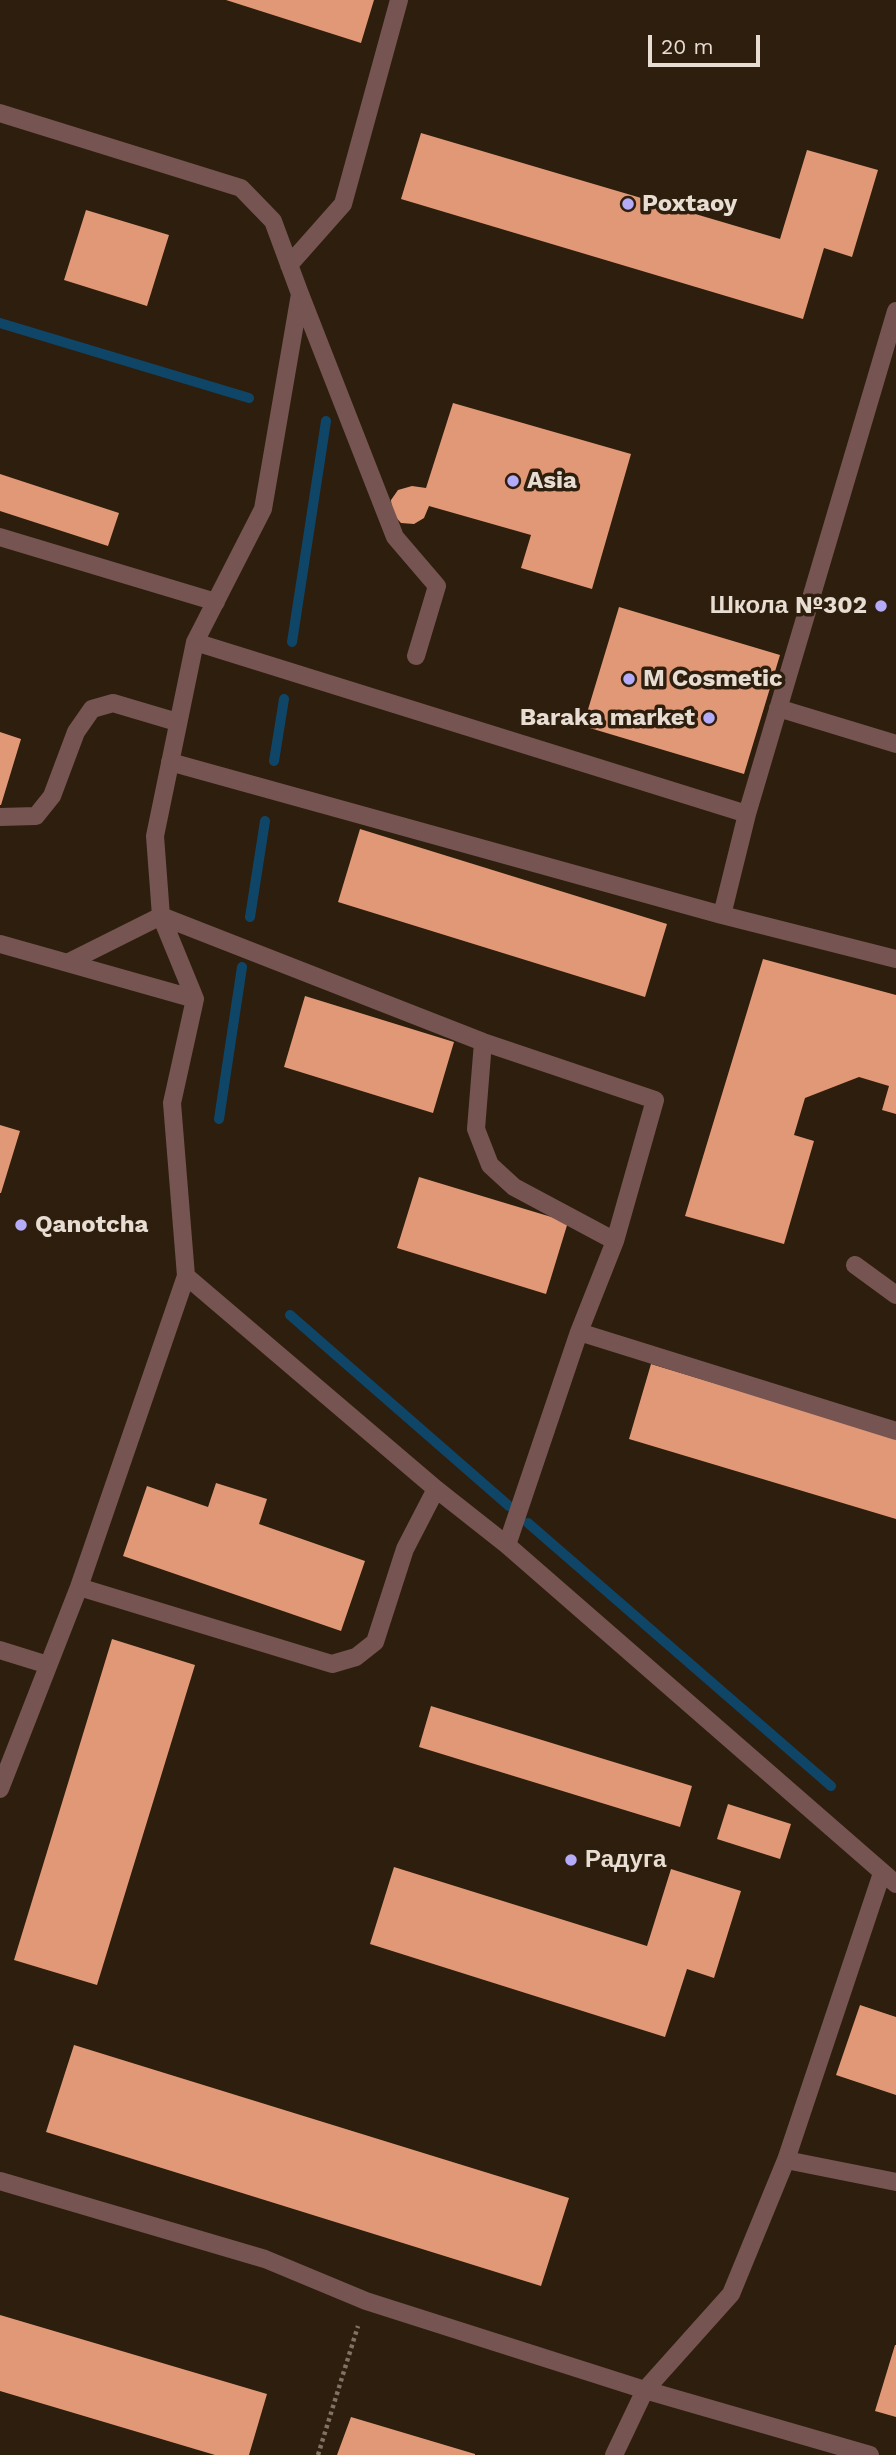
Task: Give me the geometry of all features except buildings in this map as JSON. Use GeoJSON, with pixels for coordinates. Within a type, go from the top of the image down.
{"type":"FeatureCollection","features":[{"type":"Feature","properties":{"kind":"lane"},"geometry":{"type":"LineString","coordinates":[[289,265],[343,204],[399,0]]}},
{"type":"Feature","properties":{"kind":"lane"},"geometry":{"type":"LineString","coordinates":[[0,113],[241,188],[272,220],[395,537],[437,586],[416,656]]}},
{"type":"Feature","properties":{"kind":"lane"},"geometry":{"type":"LineString","coordinates":[[0,1789],[79,1587],[187,1276],[172,1103],[195,999],[161,916],[155,836],[195,642],[263,509],[300,294]]}},
{"type":"Feature","properties":{"kind":"lane"},"geometry":{"type":"LineString","coordinates":[[722,915],[747,814],[896,311]]}},
{"type":"Feature","properties":{"kind":"lane"},"geometry":{"type":"LineString","coordinates":[[0,537],[216,602]]}},
{"type":"Feature","properties":{"kind":"lane"},"geometry":{"type":"LineString","coordinates":[[195,642],[747,814]]}},
{"type":"Feature","properties":{"kind":"lane"},"geometry":{"type":"LineString","coordinates":[[0,817],[36,816],[52,796],[76,732],[92,709],[113,703],[177,722]]}},
{"type":"Feature","properties":{"kind":"lane"},"geometry":{"type":"LineString","coordinates":[[778,708],[896,744]]}},
{"type":"Feature","properties":{"kind":"lane"},"geometry":{"type":"LineString","coordinates":[[170,762],[722,915],[896,959]]}},
{"type":"Feature","properties":{"kind":"lane"},"geometry":{"type":"LineString","coordinates":[[68,963],[161,916],[484,1042],[656,1100],[615,1241],[579,1332],[507,1545]]}},
{"type":"Feature","properties":{"kind":"lane"},"geometry":{"type":"LineString","coordinates":[[0,944],[195,999]]}},
{"type":"Feature","properties":{"kind":"lane"},"geometry":{"type":"LineString","coordinates":[[484,1042],[476,1129],[489,1165],[514,1187],[615,1241]]}},
{"type":"Feature","properties":{"kind":"lane"},"geometry":{"type":"LineString","coordinates":[[855,1265],[896,1295]]}},
{"type":"Feature","properties":{"kind":"lane"},"geometry":{"type":"LineString","coordinates":[[187,1276],[436,1489],[507,1545],[889,1878],[786,2160],[732,2294],[645,2390],[614,2455]]}},
{"type":"Feature","properties":{"kind":"lane"},"geometry":{"type":"LineString","coordinates":[[579,1332],[896,1431]]}},
{"type":"Feature","properties":{"kind":"lane"},"geometry":{"type":"LineString","coordinates":[[79,1587],[332,1664],[356,1657],[375,1642],[405,1549],[436,1489]]}},
{"type":"Feature","properties":{"kind":"lane"},"geometry":{"type":"LineString","coordinates":[[0,1650],[47,1665]]}},
{"type":"Feature","properties":{"kind":"lane"},"geometry":{"type":"LineString","coordinates":[[786,2160],[896,2182]]}},
{"type":"Feature","properties":{"kind":"lane"},"geometry":{"type":"LineString","coordinates":[[0,2181],[265,2259],[366,2301],[645,2390],[870,2455]]}},
{"type":"Feature","properties":{"kind":"path"},"geometry":{"type":"LineString","coordinates":[[318,2455],[366,2301]]}},
{"type":"Feature","properties":{"kind":"waterway"},"geometry":{"type":"LineString","coordinates":[[0,323],[249,398]]}},
{"type":"Feature","properties":{"kind":"waterway"},"geometry":{"type":"LineString","coordinates":[[292,642],[326,421]]}},
{"type":"Feature","properties":{"kind":"waterway"},"geometry":{"type":"LineString","coordinates":[[274,761],[284,699]]}},
{"type":"Feature","properties":{"kind":"waterway"},"geometry":{"type":"LineString","coordinates":[[250,917],[265,821]]}},
{"type":"Feature","properties":{"kind":"waterway"},"geometry":{"type":"LineString","coordinates":[[219,1119],[242,967]]}},
{"type":"Feature","properties":{"kind":"waterway"},"geometry":{"type":"LineString","coordinates":[[290,1315],[509,1506]]}},
{"type":"Feature","properties":{"kind":"waterway"},"geometry":{"type":"LineString","coordinates":[[528,1523],[831,1786]]}},
{"type":"Feature","properties":{"kind":"place","name":"Poxtaoy"},"geometry":{"type":"Point","coordinates":[628,204]}},
{"type":"Feature","properties":{"kind":"place","name":"Asia"},"geometry":{"type":"Point","coordinates":[513,481]}},
{"type":"Feature","properties":{"kind":"place","name":"Школа №302"},"geometry":{"type":"Point","coordinates":[881,606]}},
{"type":"Feature","properties":{"kind":"place","name":"M Cosmetic"},"geometry":{"type":"Point","coordinates":[629,679]}},
{"type":"Feature","properties":{"kind":"place","name":"Baraka market"},"geometry":{"type":"Point","coordinates":[709,718]}},
{"type":"Feature","properties":{"kind":"place","name":"Qanotcha"},"geometry":{"type":"Point","coordinates":[21,1225]}},
{"type":"Feature","properties":{"kind":"place","name":"Радуга"},"geometry":{"type":"Point","coordinates":[571,1860]}}]}
